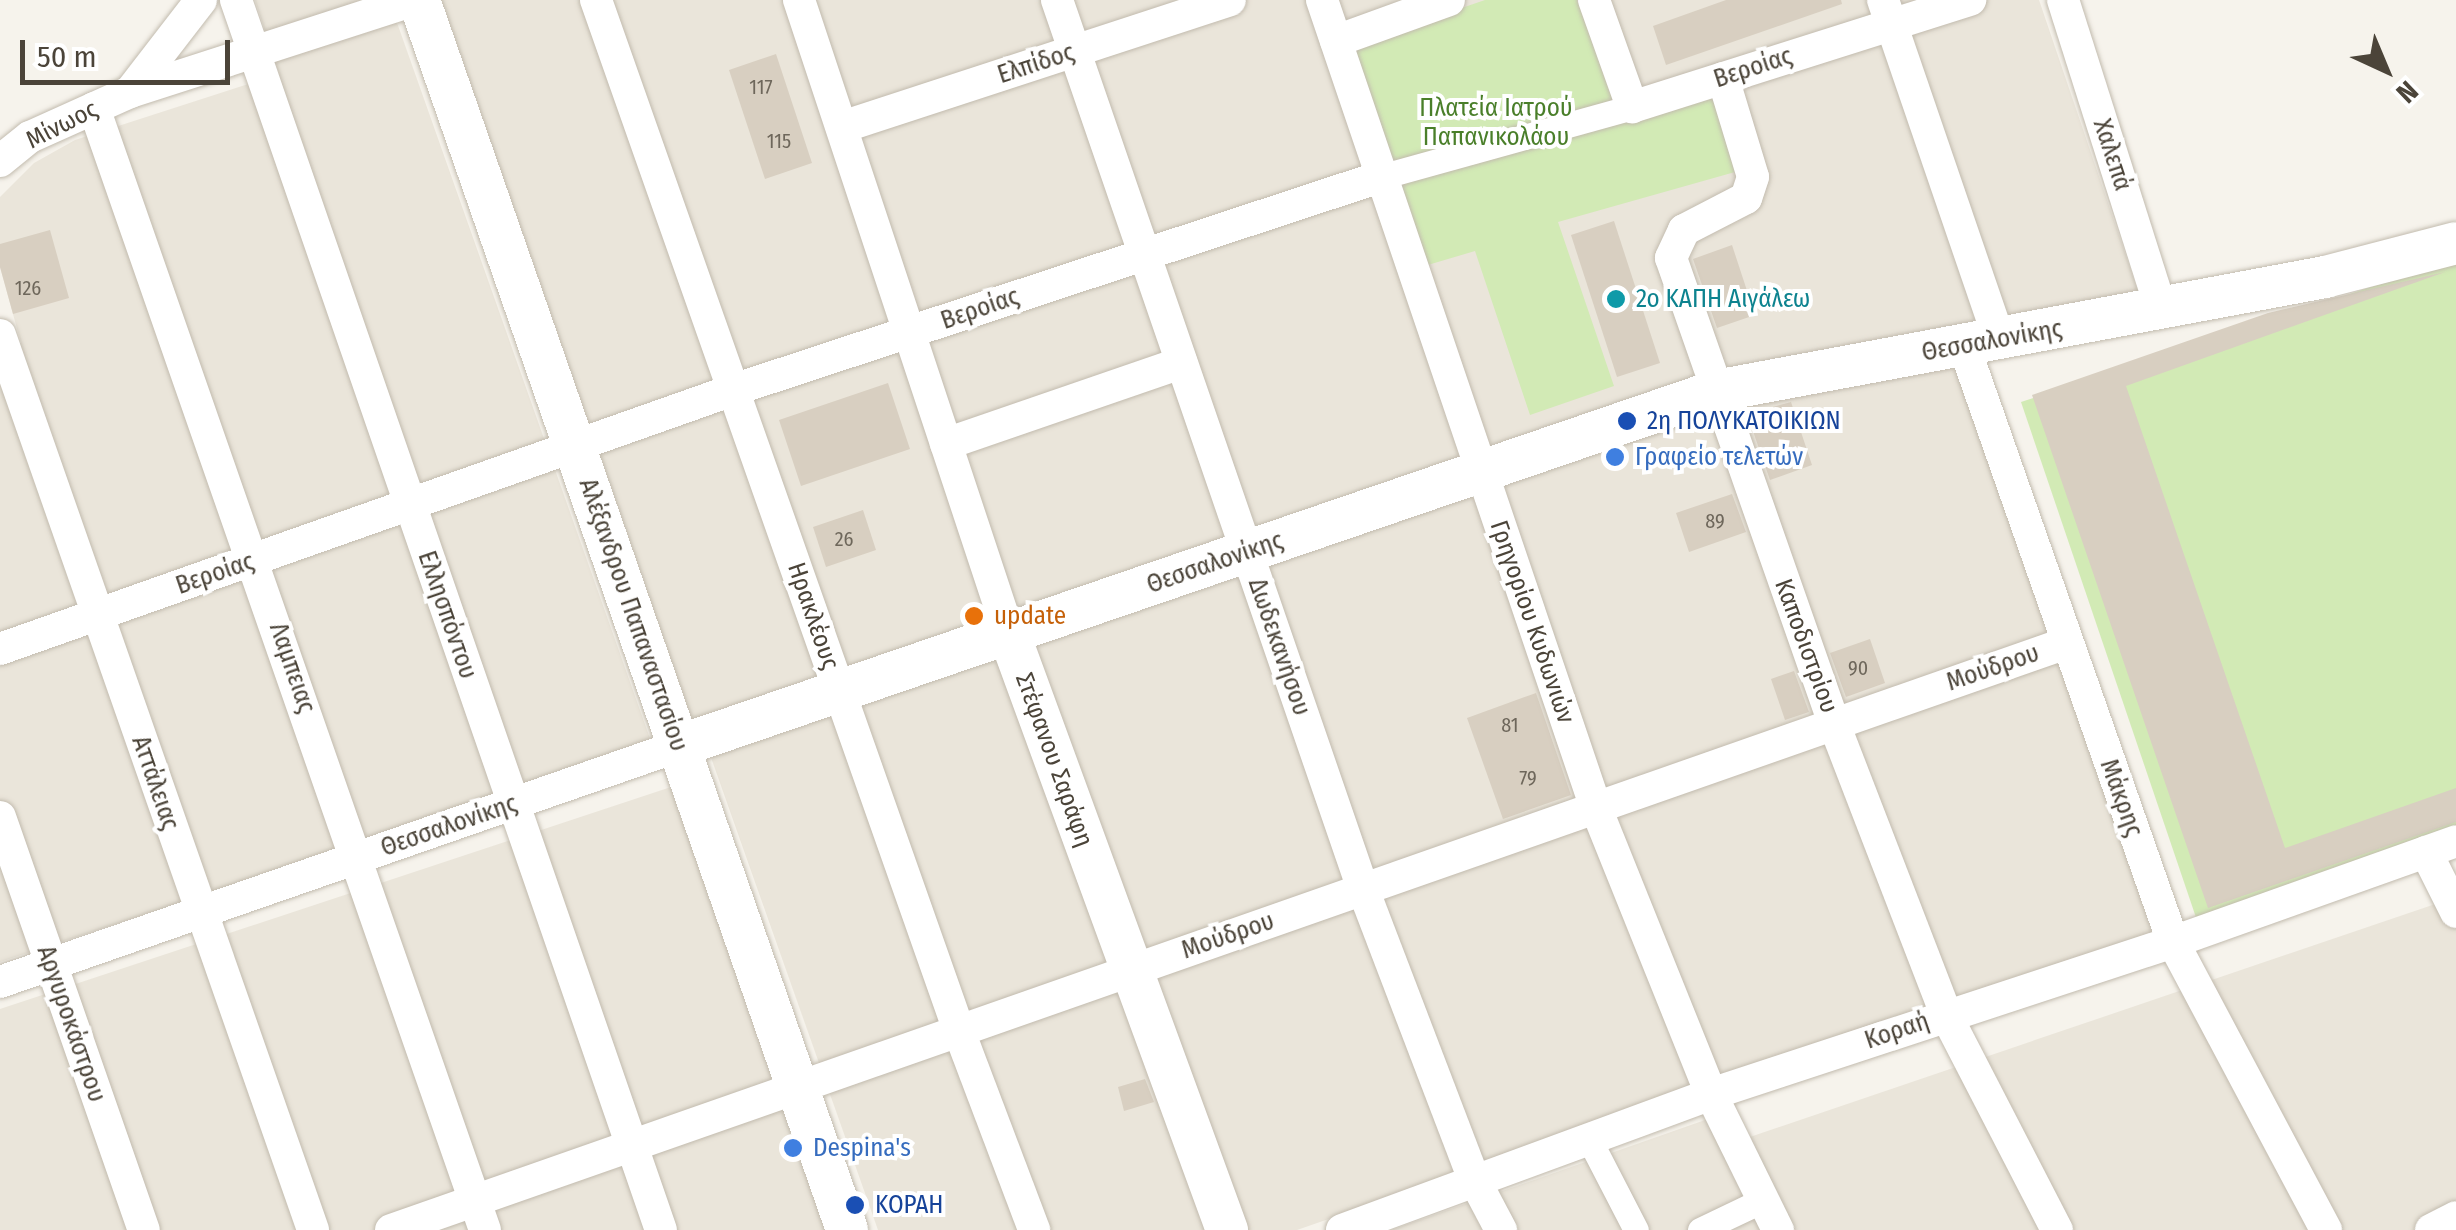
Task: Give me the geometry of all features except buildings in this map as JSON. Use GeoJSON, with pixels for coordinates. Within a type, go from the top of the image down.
{"type":"FeatureCollection","features":[{"type":"Feature","properties":{"kind":"street","name":"Μίνωος"},"geometry":{"type":"LineString","coordinates":[[0,161],[30,137],[130,92],[200,0]]}},
{"type":"Feature","properties":{"kind":"street","name":"Ελλησπόντου"},"geometry":{"type":"LineString","coordinates":[[236,0],[257,51],[511,804],[660,1230]]}},
{"type":"Feature","properties":{"kind":"street"},"geometry":{"type":"LineString","coordinates":[[130,92],[417,0]]}},
{"type":"Feature","properties":{"kind":"street","name":"Αλέξανδρου Παπαναστασίου"},"geometry":{"type":"LineString","coordinates":[[417,0],[847,1230]]}},
{"type":"Feature","properties":{"kind":"street","name":"Ηρακλέους"},"geometry":{"type":"LineString","coordinates":[[596,0],[959,1031],[1034,1230]]}},
{"type":"Feature","properties":{"kind":"street","name":"Στέφανου Σαράφη"},"geometry":{"type":"LineString","coordinates":[[799,0],[1009,634],[1227,1230]]}},
{"type":"Feature","properties":{"kind":"street","name":"Δωδεκανήσου"},"geometry":{"type":"LineString","coordinates":[[1057,0],[1363,889],[1474,1179],[1501,1230]]}},
{"type":"Feature","properties":{"kind":"street","name":"Ελπίδος"},"geometry":{"type":"LineString","coordinates":[[842,127],[1230,0]]}},
{"type":"Feature","properties":{"kind":"street","name":"Γρηγορίου Κυδωνιών"},"geometry":{"type":"LineString","coordinates":[[1322,0],[1596,808],[1711,1094],[1778,1230]]}},
{"type":"Feature","properties":{"kind":"street"},"geometry":{"type":"LineString","coordinates":[[1336,41],[1449,0]]}},
{"type":"Feature","properties":{"kind":"street"},"geometry":{"type":"LineString","coordinates":[[1594,0],[1632,107]]}},
{"type":"Feature","properties":{"kind":"street","name":"Βεροίας"},"geometry":{"type":"LineString","coordinates":[[0,649],[733,390],[1380,176],[1724,78],[1887,12],[1970,0]]}},
{"type":"Feature","properties":{"kind":"street","name":"Χαλεπά"},"geometry":{"type":"LineString","coordinates":[[2063,0],[2161,309]]}},
{"type":"Feature","properties":{"kind":"street","name":"Μάκρης"},"geometry":{"type":"LineString","coordinates":[[1887,12],[2066,643],[2173,942],[2326,1230]]}},
{"type":"Feature","properties":{"kind":"street","name":"Καποδιστρίου"},"geometry":{"type":"LineString","coordinates":[[1724,78],[1752,176],[1746,198],[1684,230],[1672,258],[1834,724],[1946,1014],[2057,1230]]}},
{"type":"Feature","properties":{"kind":"street","name":"Λαμπειας"},"geometry":{"type":"LineString","coordinates":[[94,108],[255,560],[480,1215]]}},
{"type":"Feature","properties":{"kind":"street","name":"Θεσσαλονίκης"},"geometry":{"type":"LineString","coordinates":[[0,982],[1716,391],[2161,309],[2382,264],[2456,242]]}},
{"type":"Feature","properties":{"kind":"street","name":"Αττάλειας"},"geometry":{"type":"LineString","coordinates":[[0,335],[313,1230]]}},
{"type":"Feature","properties":{"kind":"street"},"geometry":{"type":"LineString","coordinates":[[946,444],[1181,364]]}},
{"type":"Feature","properties":{"kind":"street","name":"Μούδρου"},"geometry":{"type":"LineString","coordinates":[[391,1230],[480,1215],[630,1146],[2066,643]]}},
{"type":"Feature","properties":{"kind":"street","name":"Αργυροκάστρου"},"geometry":{"type":"LineString","coordinates":[[0,817],[144,1230]]}},
{"type":"Feature","properties":{"kind":"street"},"geometry":{"type":"LineString","coordinates":[[2441,846],[2456,912]]}},
{"type":"Feature","properties":{"kind":"street","name":"Κοραή"},"geometry":{"type":"LineString","coordinates":[[1354,1228],[1474,1179],[1711,1094],[2173,942],[2441,846]]}},
{"type":"Feature","properties":{"kind":"street"},"geometry":{"type":"LineString","coordinates":[[1589,1139],[1636,1230]]}},
{"type":"Feature","properties":{"kind":"street"},"geometry":{"type":"LineString","coordinates":[[1700,1230],[1763,1200]]}},
{"type":"Feature","properties":{"kind":"street"},"geometry":{"type":"LineString","coordinates":[[2431,1230],[2456,1217]]}},
{"type":"Feature","properties":{"kind":"shaded area"},"geometry":{"type":"Polygon","coordinates":[[[255,0],[389,0],[653,747],[0,962],[0,351],[21,343],[0,267],[0,197],[34,163],[75,140],[279,74],[255,0]]]}},
{"type":"Feature","properties":{"kind":"shaded area"},"geometry":{"type":"Polygon","coordinates":[[[439,0],[2039,0],[2140,297],[1684,384],[697,736],[439,0]]]}},
{"type":"Feature","properties":{"kind":"shaded area"},"geometry":{"type":"Polygon","coordinates":[[[1965,358],[2162,929],[1297,1230],[878,1230],[708,749],[1716,407],[1965,358]]]}},
{"type":"Feature","properties":{"kind":"shaded area"},"geometry":{"type":"Polygon","coordinates":[[[671,787],[827,1230],[0,1230],[0,1009],[671,787]]]}},
{"type":"Feature","properties":{"kind":"shaded area"},"geometry":{"type":"Polygon","coordinates":[[[2456,897],[2456,1230],[1793,1230],[1744,1139],[2456,897]]]}},
{"type":"Feature","properties":{"kind":"shaded area"},"geometry":{"type":"Polygon","coordinates":[[[1708,1119],[1766,1230],[1391,1230],[1708,1119]]]}},
{"type":"Feature","properties":{"kind":"green space","name":"Πλατεία Ιατρού Παπανικολάου"},"geometry":{"type":"Polygon","coordinates":[[[1485,0],[1577,0],[1620,121],[1711,91],[1735,172],[1558,222],[1614,386],[1530,415],[1475,251],[1421,267],[1348,47],[1485,0]]]}},
{"type":"Feature","properties":{"kind":"green space"},"geometry":{"type":"Polygon","coordinates":[[[2456,259],[2456,854],[2204,941],[2021,402],[2456,259]]]}},
{"type":"Feature","properties":{"kind":"place","name":"2ο ΚΑΠΗ Αιγάλεω"},"geometry":{"type":"Point","coordinates":[1616,299]}},
{"type":"Feature","properties":{"kind":"place","name":"2η ΠΟΛΥΚΑΤΟΙΚΙΩΝ"},"geometry":{"type":"Point","coordinates":[1627,421]}},
{"type":"Feature","properties":{"kind":"place","name":"Γραφείο τελετών"},"geometry":{"type":"Point","coordinates":[1615,457]}},
{"type":"Feature","properties":{"kind":"place","name":"update"},"geometry":{"type":"Point","coordinates":[974,616]}},
{"type":"Feature","properties":{"kind":"place","name":"Despina's"},"geometry":{"type":"Point","coordinates":[793,1148]}},
{"type":"Feature","properties":{"kind":"place","name":"ΚΟΡΑΗ"},"geometry":{"type":"Point","coordinates":[855,1205]}}]}
